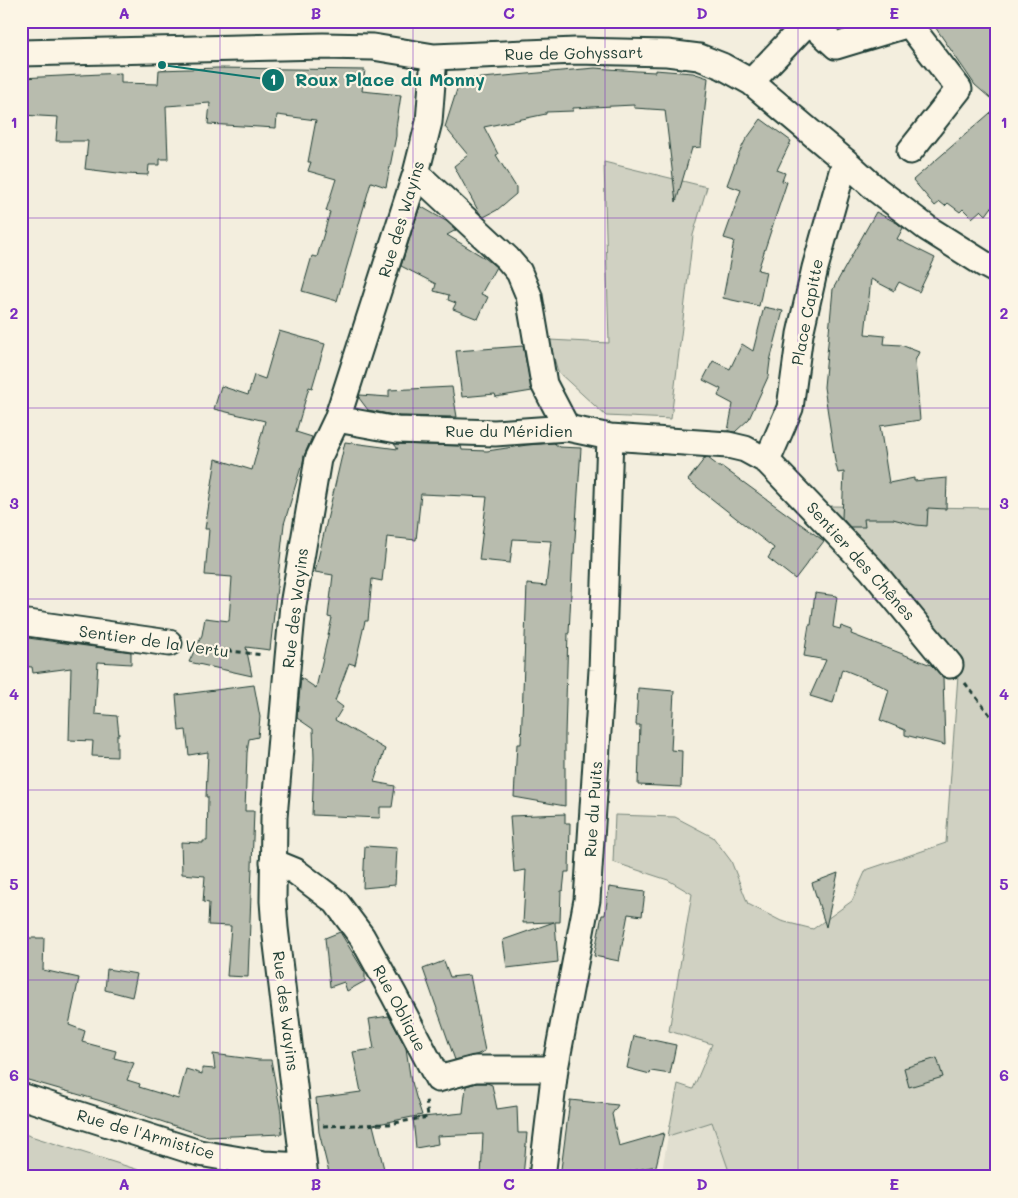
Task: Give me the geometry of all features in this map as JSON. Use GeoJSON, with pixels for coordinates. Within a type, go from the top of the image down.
{"type":"FeatureCollection","features":[{"type":"Feature","properties":{"kind":"street"},"geometry":{"type":"LineString","coordinates":[[751,82],[809,21],[836,46],[909,24],[959,89],[910,151]]}},
{"type":"Feature","properties":{"kind":"street","name":"Rue de Gohyssart"},"geometry":{"type":"LineString","coordinates":[[21,53],[323,46],[373,47],[434,57],[576,51],[667,53],[699,57],[722,66],[751,82],[877,190],[927,228],[997,271]]}},
{"type":"Feature","properties":{"kind":"street","name":"Rue des Wayins"},"geometry":{"type":"LineString","coordinates":[[304,1172],[273,901],[274,817],[293,605],[318,459],[337,419],[416,173],[429,122],[434,57]]}},
{"type":"Feature","properties":{"kind":"street","name":"Place Capitte"},"geometry":{"type":"LineString","coordinates":[[768,461],[790,408],[800,334],[813,278],[845,161]]}},
{"type":"Feature","properties":{"kind":"street"},"geometry":{"type":"LineString","coordinates":[[416,173],[520,272],[529,296],[544,384],[567,428]]}},
{"type":"Feature","properties":{"kind":"street","name":"Rue du Méridien"},"geometry":{"type":"LineString","coordinates":[[337,419],[397,430],[495,433],[567,428],[610,437],[728,445],[745,449],[768,461]]}},
{"type":"Feature","properties":{"kind":"street","name":"Rue du Puits"},"geometry":{"type":"LineString","coordinates":[[542,1177],[555,1069],[587,900],[602,670],[610,437]]}},
{"type":"Feature","properties":{"kind":"street","name":"Sentier des Chênes"},"geometry":{"type":"LineString","coordinates":[[768,461],[871,568],[950,665]]}},
{"type":"Feature","properties":{"kind":"street","name":"Sentier de la Vertu"},"geometry":{"type":"LineString","coordinates":[[21,624],[28,623],[169,643]]}},
{"type":"Feature","properties":{"kind":"street","name":"Rue Oblique"},"geometry":{"type":"LineString","coordinates":[[273,862],[294,871],[336,902],[362,937],[438,1079]]}},
{"type":"Feature","properties":{"kind":"street"},"geometry":{"type":"LineString","coordinates":[[438,1079],[475,1069],[555,1069]]}},
{"type":"Feature","properties":{"kind":"street","name":"Rue de l'Armistice"},"geometry":{"type":"LineString","coordinates":[[21,1096],[199,1153],[304,1172]]}},
{"type":"Feature","properties":{"kind":"path","name":"Sentier de la Vertu"},"geometry":{"type":"LineString","coordinates":[[169,643],[288,658]]}},
{"type":"Feature","properties":{"kind":"path"},"geometry":{"type":"LineString","coordinates":[[950,665],[997,724]]}},
{"type":"Feature","properties":{"kind":"path"},"geometry":{"type":"LineString","coordinates":[[300,1127],[389,1124],[428,1118],[426,1094],[438,1079]]}},
{"type":"Feature","properties":{"kind":"shaded area"},"geometry":{"type":"Polygon","coordinates":[[[604,162],[707,187],[693,235],[671,419],[606,416],[558,372],[549,340],[609,343],[604,162]]]}},
{"type":"Feature","properties":{"kind":"shaded area"},"geometry":{"type":"Polygon","coordinates":[[[828,506],[997,508],[997,1166],[989,1177],[731,1177],[712,1122],[668,1136],[678,1084],[693,1089],[712,1044],[669,1031],[692,894],[668,880],[613,862],[615,815],[675,817],[713,837],[731,861],[748,904],[781,921],[813,929],[852,901],[866,870],[946,843],[958,675],[828,506]]]}},
{"type":"Feature","properties":{"kind":"shaded area"},"geometry":{"type":"Polygon","coordinates":[[[712,1122],[731,1177],[661,1177],[668,1136],[712,1122]]]}},
{"type":"Feature","properties":{"kind":"shaded area"},"geometry":{"type":"Polygon","coordinates":[[[21,1133],[161,1177],[21,1177],[21,1133]]]}},
{"type":"Feature","properties":{"kind":"building"},"geometry":{"type":"Polygon","coordinates":[[[931,21],[997,21],[997,104],[975,85],[931,21]]]}},
{"type":"Feature","properties":{"kind":"building"},"geometry":{"type":"Polygon","coordinates":[[[218,68],[365,70],[362,91],[401,95],[396,136],[386,187],[371,182],[337,301],[302,291],[312,256],[317,257],[330,212],[326,211],[336,179],[308,171],[311,162],[308,162],[316,120],[277,115],[276,128],[208,124],[210,103],[166,106],[168,159],[160,159],[160,165],[149,165],[148,175],[85,169],[88,141],[56,141],[58,117],[21,115],[21,78],[121,73],[121,83],[158,84],[159,70],[218,68]]]}},
{"type":"Feature","properties":{"kind":"building"},"geometry":{"type":"Polygon","coordinates":[[[595,68],[693,73],[708,78],[701,147],[692,148],[676,202],[665,110],[634,108],[634,105],[573,108],[573,111],[546,112],[546,114],[484,127],[498,154],[496,155],[516,187],[516,194],[497,210],[484,217],[480,214],[454,166],[468,155],[445,127],[460,80],[595,68]]]}},
{"type":"Feature","properties":{"kind":"building"},"geometry":{"type":"Polygon","coordinates":[[[997,107],[997,200],[986,215],[981,210],[972,218],[963,209],[960,212],[948,203],[945,206],[940,202],[935,206],[913,180],[997,107]]]}},
{"type":"Feature","properties":{"kind":"building"},"geometry":{"type":"Polygon","coordinates":[[[761,119],[791,141],[777,170],[785,173],[782,181],[787,182],[758,270],[766,272],[759,306],[723,298],[734,241],[724,238],[741,190],[727,185],[745,141],[761,119]]]}},
{"type":"Feature","properties":{"kind":"building"},"geometry":{"type":"Polygon","coordinates":[[[420,206],[446,221],[456,230],[447,235],[485,258],[496,267],[481,294],[488,297],[478,319],[453,309],[456,303],[448,300],[449,295],[434,291],[436,284],[401,266],[420,206]]]}},
{"type":"Feature","properties":{"kind":"building"},"geometry":{"type":"Polygon","coordinates":[[[876,212],[903,228],[897,239],[935,258],[919,292],[899,282],[894,291],[871,279],[865,334],[885,336],[884,344],[901,345],[919,352],[915,361],[920,420],[880,426],[889,483],[914,478],[914,481],[947,478],[946,509],[928,508],[927,526],[893,519],[864,519],[865,527],[850,527],[842,518],[844,472],[838,473],[835,461],[824,387],[833,289],[876,212]]]}},
{"type":"Feature","properties":{"kind":"building"},"geometry":{"type":"Polygon","coordinates":[[[764,307],[783,311],[770,361],[768,377],[749,419],[735,432],[728,431],[733,404],[718,396],[721,389],[703,380],[713,361],[730,369],[742,344],[753,351],[764,307]]]}},
{"type":"Feature","properties":{"kind":"building"},"geometry":{"type":"Polygon","coordinates":[[[279,331],[325,344],[312,388],[309,387],[296,432],[312,437],[304,456],[284,524],[270,650],[246,647],[252,676],[189,662],[202,635],[205,618],[229,621],[232,577],[205,575],[209,529],[205,529],[216,459],[252,470],[265,421],[214,409],[221,386],[248,395],[254,375],[265,379],[279,331]]]}},
{"type":"Feature","properties":{"kind":"building"},"geometry":{"type":"Polygon","coordinates":[[[523,346],[532,391],[496,397],[495,394],[462,397],[456,351],[523,346]]]}},
{"type":"Feature","properties":{"kind":"building"},"geometry":{"type":"Polygon","coordinates":[[[452,387],[457,417],[399,416],[368,410],[359,398],[360,395],[389,397],[389,390],[452,387]]]}},
{"type":"Feature","properties":{"kind":"building"},"geometry":{"type":"Polygon","coordinates":[[[345,442],[398,449],[394,444],[461,446],[462,450],[487,451],[554,443],[559,447],[581,448],[568,633],[565,806],[514,797],[517,744],[521,744],[527,584],[546,586],[551,541],[513,539],[510,563],[479,560],[487,497],[421,494],[416,540],[387,537],[382,581],[372,579],[368,621],[365,621],[355,665],[349,663],[335,701],[343,707],[335,720],[385,749],[374,782],[395,786],[392,807],[380,807],[380,818],[312,815],[313,729],[297,718],[301,678],[316,688],[332,618],[328,617],[333,575],[315,572],[345,442]]]}},
{"type":"Feature","properties":{"kind":"building"},"geometry":{"type":"Polygon","coordinates":[[[705,458],[708,458],[721,468],[721,466],[824,541],[795,579],[768,558],[774,548],[688,480],[705,458]]]}},
{"type":"Feature","properties":{"kind":"building"},"geometry":{"type":"Polygon","coordinates":[[[815,593],[837,596],[833,627],[840,629],[841,626],[852,630],[851,634],[931,665],[943,677],[945,745],[905,735],[905,730],[880,720],[889,690],[842,669],[833,703],[810,696],[826,660],[804,656],[809,625],[811,625],[815,593]]]}},
{"type":"Feature","properties":{"kind":"building"},"geometry":{"type":"Polygon","coordinates":[[[21,638],[131,652],[131,664],[98,662],[95,714],[117,716],[119,735],[117,735],[117,757],[92,756],[93,741],[69,740],[71,668],[33,673],[32,667],[21,666],[21,638]]]}},
{"type":"Feature","properties":{"kind":"building"},"geometry":{"type":"Polygon","coordinates":[[[254,685],[260,717],[258,737],[249,739],[247,753],[245,811],[254,811],[248,977],[227,976],[231,926],[208,925],[209,903],[203,902],[205,876],[182,874],[181,842],[203,843],[203,841],[207,841],[208,752],[189,755],[186,730],[179,731],[176,695],[254,685]]]}},
{"type":"Feature","properties":{"kind":"building"},"geometry":{"type":"Polygon","coordinates":[[[638,688],[674,691],[671,750],[682,751],[681,787],[638,785],[640,725],[636,725],[638,688]]]}},
{"type":"Feature","properties":{"kind":"building"},"geometry":{"type":"Polygon","coordinates":[[[565,814],[565,823],[570,823],[569,872],[565,872],[563,891],[561,891],[560,922],[555,922],[558,962],[507,968],[503,940],[554,922],[523,923],[526,870],[514,872],[510,816],[565,814]]]}},
{"type":"Feature","properties":{"kind":"building"},"geometry":{"type":"Polygon","coordinates":[[[365,846],[397,848],[395,885],[363,888],[365,846]]]}},
{"type":"Feature","properties":{"kind":"building"},"geometry":{"type":"Polygon","coordinates":[[[838,873],[826,927],[812,883],[838,873]]]}},
{"type":"Feature","properties":{"kind":"building"},"geometry":{"type":"Polygon","coordinates":[[[609,887],[645,892],[642,916],[628,914],[619,961],[594,956],[602,915],[605,915],[609,887]]]}},
{"type":"Feature","properties":{"kind":"building"},"geometry":{"type":"Polygon","coordinates":[[[340,932],[365,973],[365,981],[347,991],[344,982],[330,987],[325,938],[340,932]]]}},
{"type":"Feature","properties":{"kind":"building"},"geometry":{"type":"Polygon","coordinates":[[[21,938],[44,938],[43,970],[79,978],[69,1025],[85,1031],[82,1042],[116,1051],[114,1058],[134,1063],[127,1080],[140,1084],[139,1087],[178,1099],[186,1069],[202,1074],[202,1068],[215,1069],[213,1054],[271,1060],[281,1113],[282,1134],[208,1137],[101,1101],[21,1078],[23,964],[21,964],[21,938]]]}},
{"type":"Feature","properties":{"kind":"building"},"geometry":{"type":"Polygon","coordinates":[[[444,961],[450,977],[470,975],[485,1051],[455,1060],[423,969],[444,961]]]}},
{"type":"Feature","properties":{"kind":"building"},"geometry":{"type":"Polygon","coordinates":[[[107,969],[137,974],[132,997],[105,990],[107,969]]]}},
{"type":"Feature","properties":{"kind":"building"},"geometry":{"type":"Polygon","coordinates":[[[389,1016],[406,1048],[411,1082],[422,1115],[373,1125],[386,1177],[330,1177],[319,1132],[316,1098],[361,1092],[353,1052],[374,1049],[369,1019],[389,1016]]]}},
{"type":"Feature","properties":{"kind":"building"},"geometry":{"type":"Polygon","coordinates":[[[634,1036],[676,1045],[670,1074],[651,1071],[650,1074],[627,1068],[634,1036]]]}},
{"type":"Feature","properties":{"kind":"building"},"geometry":{"type":"Polygon","coordinates":[[[937,1058],[943,1077],[909,1087],[904,1068],[937,1058]]]}},
{"type":"Feature","properties":{"kind":"building"},"geometry":{"type":"Polygon","coordinates":[[[477,1083],[492,1085],[497,1109],[517,1106],[518,1133],[527,1133],[523,1177],[481,1177],[483,1134],[437,1136],[438,1144],[416,1148],[413,1118],[463,1113],[466,1086],[477,1083]]]}},
{"type":"Feature","properties":{"kind":"building"},"geometry":{"type":"Polygon","coordinates":[[[570,1100],[618,1105],[612,1114],[619,1146],[664,1133],[656,1166],[603,1177],[560,1177],[570,1100]]]}},
{"type":"Feature","properties":{"kind":"place","name":"Roux Place du Monny"},"geometry":{"type":"Point","coordinates":[162,65]}}]}
